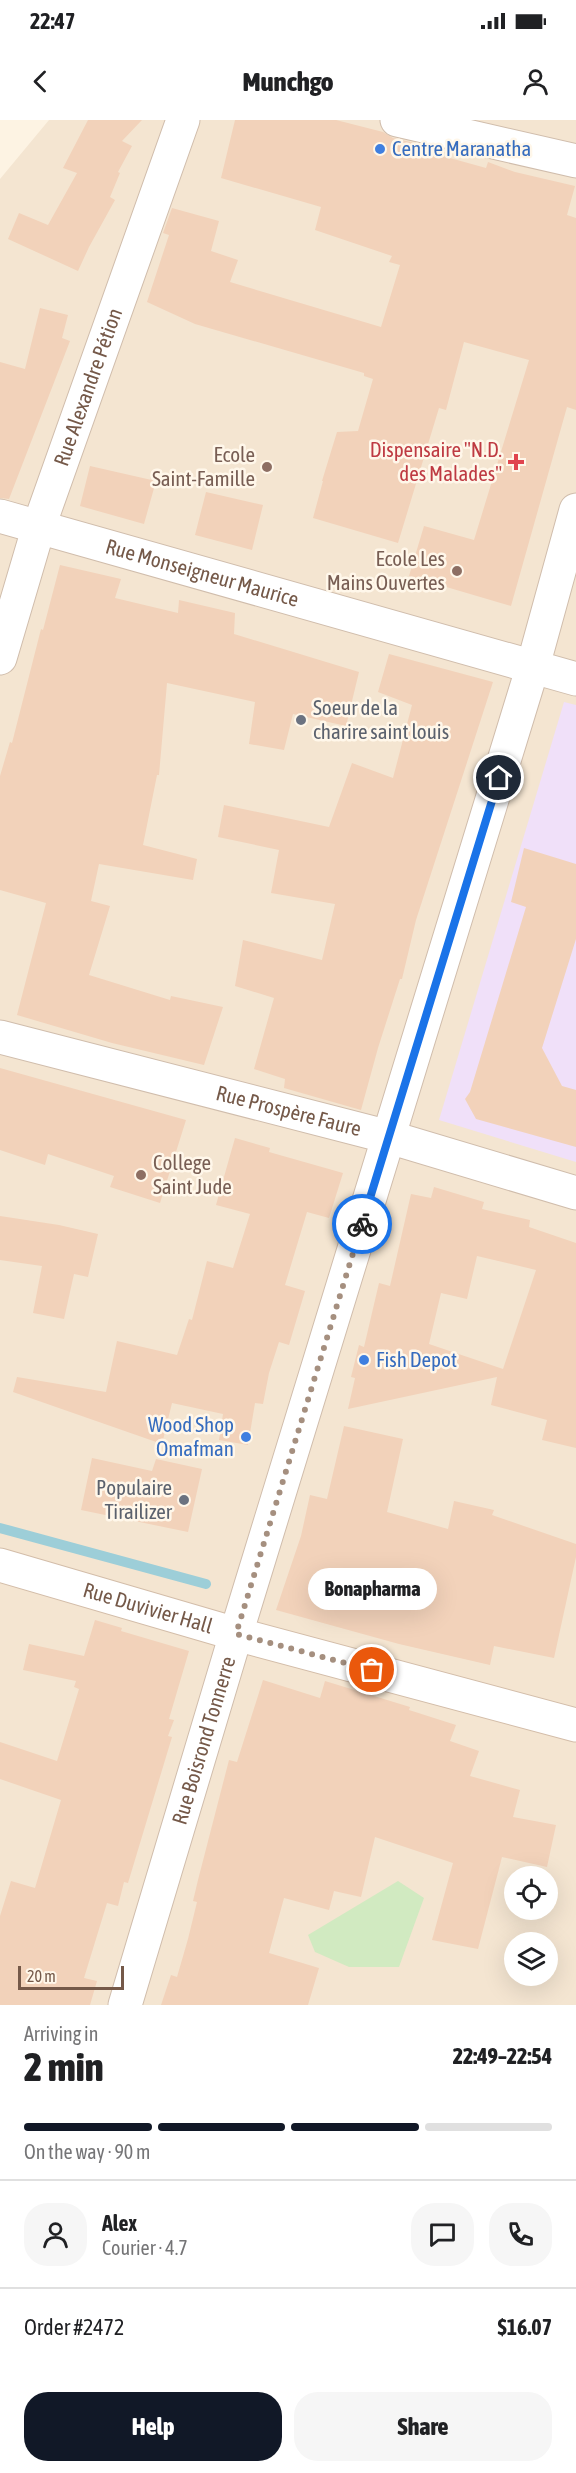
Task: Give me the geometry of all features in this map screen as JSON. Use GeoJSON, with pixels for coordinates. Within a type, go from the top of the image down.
{"type":"FeatureCollection","features":[{"type":"Feature","properties":{"kind":"street","name":"Rue Alexandre Pétion"},"geometry":{"type":"LineString","coordinates":[[0,658],[39,526],[183,120]]}},
{"type":"Feature","properties":{"kind":"street"},"geometry":{"type":"LineString","coordinates":[[397,120],[576,161]]}},
{"type":"Feature","properties":{"kind":"street","name":"Rue Boisrond Tonnerre"},"geometry":{"type":"LineString","coordinates":[[125,2005],[236,1634],[533,666],[576,510]]}},
{"type":"Feature","properties":{"kind":"street","name":"Rue Monseigneur Maurice"},"geometry":{"type":"LineString","coordinates":[[0,516],[576,679]]}},
{"type":"Feature","properties":{"kind":"street","name":"Rue Prospère Faure"},"geometry":{"type":"LineString","coordinates":[[0,1037],[389,1137],[576,1193]]}},
{"type":"Feature","properties":{"kind":"street","name":"Rue Duvivier Hall"},"geometry":{"type":"LineString","coordinates":[[0,1565],[236,1634],[576,1725]]}},
{"type":"Feature","properties":{"kind":"shaded area"},"geometry":{"type":"Polygon","coordinates":[[[49,120],[576,120],[576,2005],[0,2005],[0,179],[49,120]]]}},
{"type":"Feature","properties":{"kind":"shaded area"},"geometry":{"type":"Polygon","coordinates":[[[564,702],[576,705],[576,1162],[439,1120],[564,702]]]}},
{"type":"Feature","properties":{"kind":"green space"},"geometry":{"type":"Polygon","coordinates":[[[398,1881],[424,1898],[399,1967],[349,1967],[315,1952],[308,1935],[398,1881]]]}},
{"type":"Feature","properties":{"kind":"building"},"geometry":{"type":"Polygon","coordinates":[[[88,120],[142,120],[122,141],[132,146],[118,172],[120,173],[110,197],[115,200],[78,271],[8,239],[19,213],[48,225],[77,173],[63,168],[88,120]]]}},
{"type":"Feature","properties":{"kind":"building"},"geometry":{"type":"Polygon","coordinates":[[[235,120],[336,120],[383,132],[393,138],[423,145],[421,150],[486,168],[488,162],[515,172],[575,186],[567,215],[576,218],[576,410],[567,407],[511,606],[409,576],[424,526],[474,540],[529,360],[464,342],[446,410],[439,408],[398,543],[313,518],[337,432],[358,431],[373,379],[364,376],[364,373],[195,324],[147,302],[169,235],[163,233],[172,208],[219,221],[211,251],[238,260],[230,282],[381,327],[400,265],[389,262],[392,256],[315,230],[321,207],[221,178],[235,120]]]}},
{"type":"Feature","properties":{"kind":"building"},"geometry":{"type":"Polygon","coordinates":[[[40,308],[68,315],[62,338],[70,341],[9,499],[0,498],[0,362],[25,369],[40,308]]]}},
{"type":"Feature","properties":{"kind":"building"},"geometry":{"type":"Polygon","coordinates":[[[90,466],[156,481],[144,524],[80,506],[90,466]]]}},
{"type":"Feature","properties":{"kind":"building"},"geometry":{"type":"Polygon","coordinates":[[[206,492],[263,505],[252,550],[195,535],[206,492]]]}},
{"type":"Feature","properties":{"kind":"building"},"geometry":{"type":"Polygon","coordinates":[[[60,565],[121,579],[115,598],[178,613],[179,600],[235,613],[234,634],[359,672],[346,726],[293,714],[284,750],[249,744],[255,702],[167,683],[159,775],[157,775],[143,845],[197,859],[193,880],[99,864],[91,901],[110,906],[89,975],[170,1000],[171,996],[223,1007],[204,1065],[112,1043],[17,1015],[46,903],[0,890],[0,776],[10,742],[12,743],[60,565]]]}},
{"type":"Feature","properties":{"kind":"building"},"geometry":{"type":"Polygon","coordinates":[[[389,654],[493,682],[416,920],[402,979],[400,979],[378,1048],[361,1110],[284,1088],[285,1079],[254,1069],[274,998],[235,986],[243,940],[322,960],[335,904],[271,893],[279,850],[218,837],[224,805],[329,827],[352,763],[393,778],[412,705],[378,692],[389,654]]]}},
{"type":"Feature","properties":{"kind":"building"},"geometry":{"type":"Polygon","coordinates":[[[524,848],[576,864],[576,939],[542,1048],[562,1086],[576,1090],[576,1147],[476,1119],[465,1099],[470,1092],[526,907],[511,902],[524,848]]]}},
{"type":"Feature","properties":{"kind":"building"},"geometry":{"type":"Polygon","coordinates":[[[0,1068],[186,1120],[160,1203],[110,1187],[114,1176],[48,1154],[45,1165],[0,1150],[0,1068]]]}},
{"type":"Feature","properties":{"kind":"building"},"geometry":{"type":"Polygon","coordinates":[[[235,1138],[270,1148],[269,1152],[343,1173],[329,1218],[307,1212],[285,1285],[305,1291],[289,1345],[279,1342],[269,1373],[263,1404],[255,1403],[248,1445],[219,1440],[223,1414],[172,1403],[162,1444],[13,1392],[17,1377],[106,1392],[117,1341],[177,1355],[189,1319],[192,1320],[207,1261],[233,1268],[250,1214],[216,1205],[235,1138]]]}},
{"type":"Feature","properties":{"kind":"building"},"geometry":{"type":"Polygon","coordinates":[[[434,1187],[484,1202],[482,1209],[530,1220],[529,1227],[576,1243],[576,1448],[542,1440],[547,1420],[491,1405],[497,1377],[348,1409],[355,1378],[351,1377],[359,1345],[364,1347],[379,1283],[390,1286],[411,1194],[431,1198],[434,1187]],[[477,1256],[467,1299],[441,1293],[429,1344],[503,1369],[536,1270],[477,1256]]]}},
{"type":"Feature","properties":{"kind":"building"},"geometry":{"type":"Polygon","coordinates":[[[0,1216],[59,1225],[98,1234],[88,1277],[74,1274],[64,1319],[33,1313],[42,1266],[0,1260],[0,1216]]]}},
{"type":"Feature","properties":{"kind":"building"},"geometry":{"type":"Polygon","coordinates":[[[344,1426],[403,1439],[387,1512],[448,1529],[454,1501],[494,1510],[492,1515],[576,1544],[576,1557],[554,1658],[494,1646],[490,1665],[399,1644],[276,1610],[301,1536],[310,1495],[327,1499],[344,1426]]]}},
{"type":"Feature","properties":{"kind":"building"},"geometry":{"type":"Polygon","coordinates":[[[92,1458],[152,1471],[156,1459],[202,1469],[188,1532],[81,1510],[92,1458]]]}},
{"type":"Feature","properties":{"kind":"building"},"geometry":{"type":"Polygon","coordinates":[[[95,1620],[122,1628],[121,1631],[189,1651],[169,1719],[174,1720],[168,1736],[172,1737],[128,1883],[124,1882],[118,1906],[107,1903],[84,1978],[97,1981],[90,2005],[0,2005],[0,1916],[11,1881],[35,1888],[61,1800],[0,1779],[0,1742],[57,1761],[79,1689],[74,1687],[76,1681],[23,1670],[29,1644],[84,1656],[95,1620]]]}},
{"type":"Feature","properties":{"kind":"building"},"geometry":{"type":"Polygon","coordinates":[[[263,1680],[320,1698],[325,1681],[410,1707],[409,1710],[456,1725],[450,1741],[479,1751],[470,1776],[520,1790],[513,1817],[556,1825],[547,1866],[502,1857],[478,1949],[432,1940],[453,1863],[375,1837],[361,1897],[334,1891],[329,1910],[284,1898],[269,1953],[319,1968],[308,2005],[161,2005],[171,1975],[177,1977],[188,1939],[197,1902],[193,1901],[229,1760],[237,1762],[263,1680]]]}},
{"type":"Feature","properties":{"kind":"waterway"},"geometry":{"type":"LineString","coordinates":[[0,1528],[206,1584]]}},
{"type":"Feature","properties":{"kind":"way so far"},"geometry":{"type":"LineString","coordinates":[[362,1224],[236,1634],[372,1670]]}},
{"type":"Feature","properties":{"kind":"place","name":"Centre Maranatha"},"geometry":{"type":"Point","coordinates":[380,149]}},
{"type":"Feature","properties":{"kind":"place","name":"Dispensaire \"N.D. des Malades\""},"geometry":{"type":"Point","coordinates":[516,462]}},
{"type":"Feature","properties":{"kind":"place","name":"Ecole Saint-Famille"},"geometry":{"type":"Point","coordinates":[267,467]}},
{"type":"Feature","properties":{"kind":"place","name":"Ecole Les Mains Ouvertes"},"geometry":{"type":"Point","coordinates":[457,571]}},
{"type":"Feature","properties":{"kind":"place","name":"Soeur de la charire saint louis"},"geometry":{"type":"Point","coordinates":[301,720]}},
{"type":"Feature","properties":{"kind":"place","name":"College Saint Jude"},"geometry":{"type":"Point","coordinates":[141,1175]}},
{"type":"Feature","properties":{"kind":"place","name":"Fish Depot"},"geometry":{"type":"Point","coordinates":[364,1360]}},
{"type":"Feature","properties":{"kind":"place","name":"Wood Shop Omafman"},"geometry":{"type":"Point","coordinates":[246,1437]}},
{"type":"Feature","properties":{"kind":"place","name":"Populaire Tirailizer"},"geometry":{"type":"Point","coordinates":[184,1500]}},
{"type":"Feature","properties":{"kind":"place","name":"Bonapharma"},"geometry":{"type":"Point","coordinates":[372,1670]}},
{"type":"Feature","properties":{"kind":"route"},"geometry":{"type":"LineString","coordinates":[[362,1224],[499,778]]}}]}
